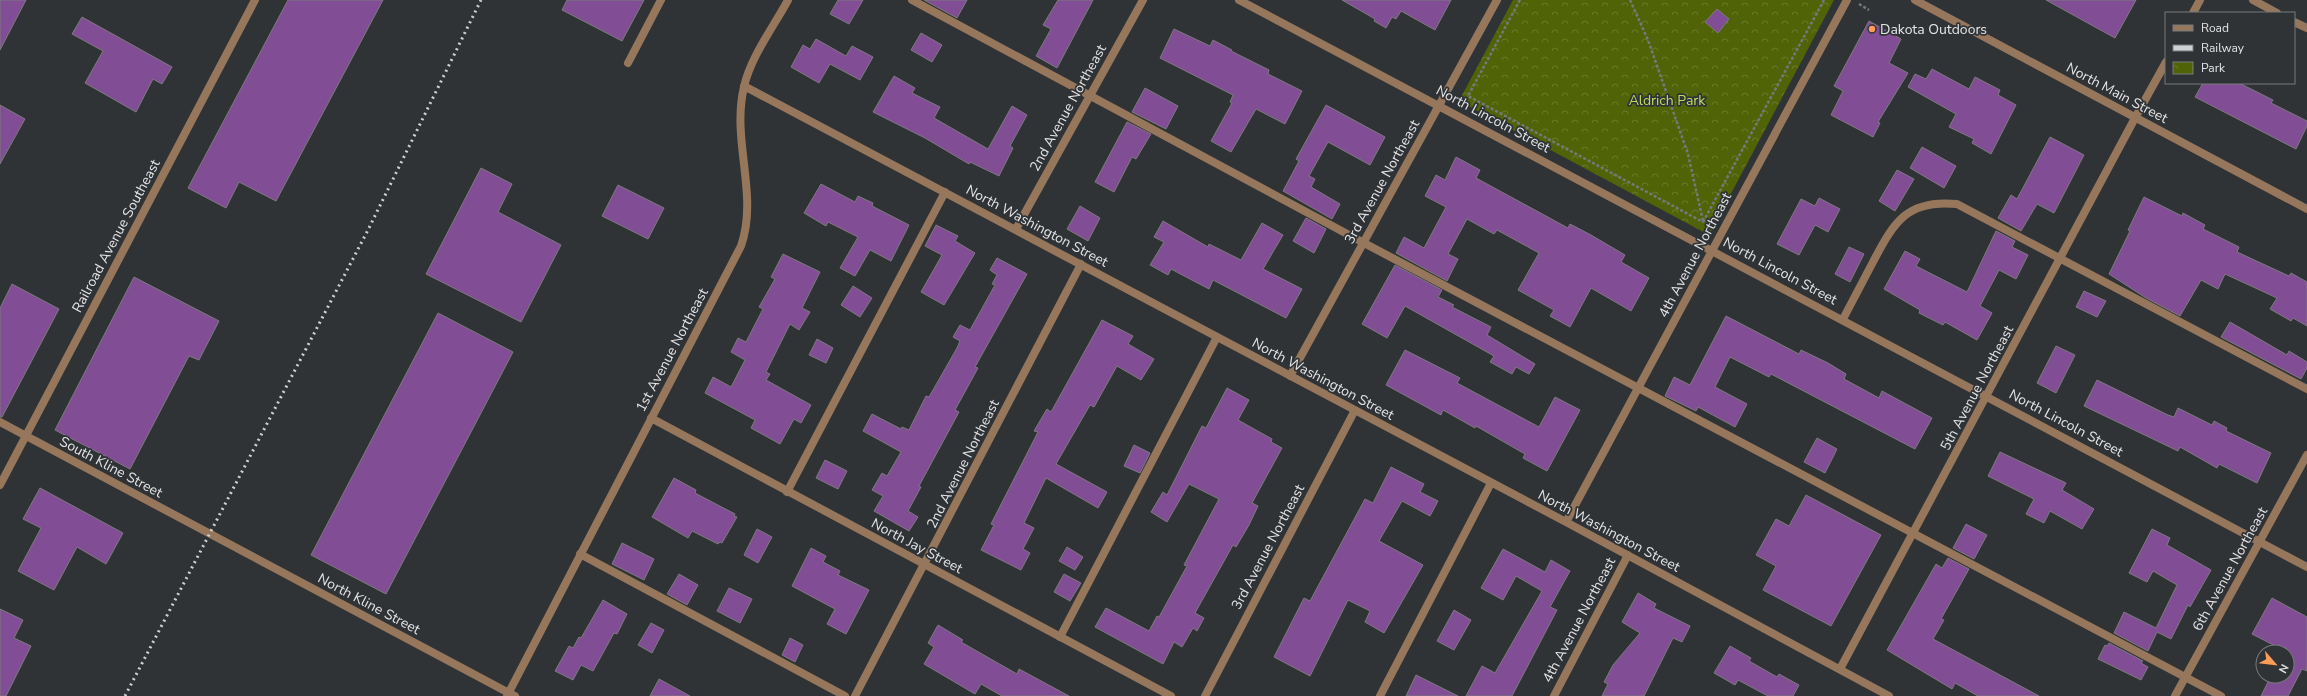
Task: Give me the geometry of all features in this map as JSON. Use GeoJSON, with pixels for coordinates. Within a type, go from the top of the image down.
{"type":"FeatureCollection","features":[{"type":"Feature","properties":{"kind":"street","name":"Railroad Avenue Southeast"},"geometry":{"type":"LineString","coordinates":[[0,485],[255,0]]}},
{"type":"Feature","properties":{"kind":"street"},"geometry":{"type":"LineString","coordinates":[[628,63],[661,0]]}},
{"type":"Feature","properties":{"kind":"street","name":"1st Avenue Northeast"},"geometry":{"type":"LineString","coordinates":[[511,695],[580,554],[741,246],[746,230],[748,214],[741,130],[744,86],[754,61],[788,0]]}},
{"type":"Feature","properties":{"kind":"street"},"geometry":{"type":"LineString","coordinates":[[912,0],[1364,243],[1914,532],[2220,696]]}},
{"type":"Feature","properties":{"kind":"street","name":"2nd Avenue Northeast"},"geometry":{"type":"LineString","coordinates":[[1016,230],[1143,0]]}},
{"type":"Feature","properties":{"kind":"street","name":"North Lincoln Street"},"geometry":{"type":"LineString","coordinates":[[1240,0],[1988,396],[2307,567]]}},
{"type":"Feature","properties":{"kind":"street","name":"3rd Avenue Northeast"},"geometry":{"type":"LineString","coordinates":[[1290,376],[1497,0]]}},
{"type":"Feature","properties":{"kind":"street","name":"4th Avenue Northeast"},"geometry":{"type":"LineString","coordinates":[[1566,522],[1847,0]]}},
{"type":"Feature","properties":{"kind":"street","name":"North Main Street"},"geometry":{"type":"LineString","coordinates":[[1915,0],[2307,209]]}},
{"type":"Feature","properties":{"kind":"street"},"geometry":{"type":"LineString","coordinates":[[2194,12],[2200,0]]}},
{"type":"Feature","properties":{"kind":"street"},"geometry":{"type":"LineString","coordinates":[[2253,0],[2276,12]]}},
{"type":"Feature","properties":{"kind":"street"},"geometry":{"type":"LineString","coordinates":[[2295,22],[2307,28]]}},
{"type":"Feature","properties":{"kind":"street","name":"5th Avenue Northeast"},"geometry":{"type":"LineString","coordinates":[[1840,669],[1988,396],[2165,64]]}},
{"type":"Feature","properties":{"kind":"street","name":"North Washington Street"},"geometry":{"type":"LineString","coordinates":[[744,86],[1628,555],[1889,696]]}},
{"type":"Feature","properties":{"kind":"street"},"geometry":{"type":"LineString","coordinates":[[787,492],[945,192]]}},
{"type":"Feature","properties":{"kind":"street"},"geometry":{"type":"LineString","coordinates":[[1843,319],[1892,227],[1907,214],[1923,206],[1940,202],[1957,204],[2307,389]]}},
{"type":"Feature","properties":{"kind":"street","name":"2nd Avenue Northeast"},"geometry":{"type":"LineString","coordinates":[[855,696],[925,565],[1081,264]]}},
{"type":"Feature","properties":{"kind":"street"},"geometry":{"type":"LineString","coordinates":[[1060,637],[1217,337]]}},
{"type":"Feature","properties":{"kind":"street","name":"3rd Avenue Northeast"},"geometry":{"type":"LineString","coordinates":[[1205,696],[1355,410]]}},
{"type":"Feature","properties":{"kind":"street","name":"North Jay Street"},"geometry":{"type":"LineString","coordinates":[[651,418],[1171,696]]}},
{"type":"Feature","properties":{"kind":"street","name":"South Kline Street"},"geometry":{"type":"LineString","coordinates":[[0,422],[210,534]]}},
{"type":"Feature","properties":{"kind":"street","name":"6th Avenue Northeast"},"geometry":{"type":"LineString","coordinates":[[2175,696],[2307,455]]}},
{"type":"Feature","properties":{"kind":"street"},"geometry":{"type":"LineString","coordinates":[[1380,696],[1491,483]]}},
{"type":"Feature","properties":{"kind":"street","name":"North Kline Street"},"geometry":{"type":"LineString","coordinates":[[210,534],[511,695]]}},
{"type":"Feature","properties":{"kind":"street"},"geometry":{"type":"LineString","coordinates":[[580,554],[845,696]]}},
{"type":"Feature","properties":{"kind":"street","name":"4th Avenue Northeast"},"geometry":{"type":"LineString","coordinates":[[1554,696],[1628,555]]}},
{"type":"Feature","properties":{"kind":"path"},"geometry":{"type":"LineString","coordinates":[[1520,0],[1468,96],[1703,222]]}},
{"type":"Feature","properties":{"kind":"path"},"geometry":{"type":"LineString","coordinates":[[1630,0],[1648,40],[1688,154],[1703,222]]}},
{"type":"Feature","properties":{"kind":"path"},"geometry":{"type":"LineString","coordinates":[[1703,222],[1824,0]]}},
{"type":"Feature","properties":{"kind":"green space","name":"Aldrich Park"},"geometry":{"type":"Polygon","coordinates":[[[1513,0],[1834,0],[1709,235],[1459,101],[1513,0]]]}},
{"type":"Feature","properties":{"kind":"building"},"geometry":{"type":"Polygon","coordinates":[[[0,0],[26,0],[0,50],[0,0]]]}},
{"type":"Feature","properties":{"kind":"building"},"geometry":{"type":"Polygon","coordinates":[[[288,0],[383,0],[276,201],[239,182],[226,208],[188,188],[288,0]]]}},
{"type":"Feature","properties":{"kind":"building"},"geometry":{"type":"Polygon","coordinates":[[[567,0],[644,0],[622,41],[562,10],[567,0]]]}},
{"type":"Feature","properties":{"kind":"building"},"geometry":{"type":"Polygon","coordinates":[[[838,0],[863,0],[849,24],[830,14],[838,0]]]}},
{"type":"Feature","properties":{"kind":"building"},"geometry":{"type":"Polygon","coordinates":[[[924,0],[967,0],[957,18],[924,0]]]}},
{"type":"Feature","properties":{"kind":"building"},"geometry":{"type":"Polygon","coordinates":[[[1058,0],[1093,0],[1057,68],[1036,56],[1051,29],[1043,25],[1058,0]]]}},
{"type":"Feature","properties":{"kind":"building"},"geometry":{"type":"Polygon","coordinates":[[[1342,0],[1451,0],[1435,30],[1401,11],[1396,19],[1392,17],[1386,28],[1374,21],[1375,19],[1342,0]]]}},
{"type":"Feature","properties":{"kind":"building"},"geometry":{"type":"Polygon","coordinates":[[[2046,0],[2136,0],[2115,38],[2046,0]]]}},
{"type":"Feature","properties":{"kind":"building"},"geometry":{"type":"Polygon","coordinates":[[[1717,9],[1729,19],[1718,33],[1705,22],[1717,9]]]}},
{"type":"Feature","properties":{"kind":"building"},"geometry":{"type":"Polygon","coordinates":[[[82,17],[172,67],[162,84],[153,79],[136,112],[85,83],[103,51],[72,34],[82,17]]]}},
{"type":"Feature","properties":{"kind":"building"},"geometry":{"type":"Polygon","coordinates":[[[1869,21],[1901,39],[1889,63],[1908,73],[1878,122],[1880,123],[1873,137],[1831,115],[1843,91],[1834,86],[1869,21]]]}},
{"type":"Feature","properties":{"kind":"building"},"geometry":{"type":"Polygon","coordinates":[[[1174,29],[1210,46],[1213,40],[1269,70],[1268,74],[1302,91],[1285,124],[1256,109],[1231,152],[1211,141],[1232,103],[1230,102],[1233,95],[1160,58],[1174,29]]]}},
{"type":"Feature","properties":{"kind":"building"},"geometry":{"type":"Polygon","coordinates":[[[921,33],[942,45],[932,62],[911,50],[921,33]]]}},
{"type":"Feature","properties":{"kind":"building"},"geometry":{"type":"Polygon","coordinates":[[[816,39],[846,56],[852,46],[873,57],[860,80],[830,64],[819,83],[791,67],[803,45],[810,49],[816,39]]]}},
{"type":"Feature","properties":{"kind":"building"},"geometry":{"type":"Polygon","coordinates":[[[1932,69],[1969,89],[1975,77],[2000,90],[1998,95],[2016,105],[1991,154],[1972,143],[1974,139],[1949,127],[1956,114],[1908,87],[1915,74],[1926,79],[1932,69]]]}},
{"type":"Feature","properties":{"kind":"building"},"geometry":{"type":"Polygon","coordinates":[[[894,76],[915,88],[912,93],[940,107],[934,118],[988,149],[1012,106],[1027,115],[1010,146],[1013,148],[999,176],[970,162],[969,164],[925,138],[873,112],[894,76]]]}},
{"type":"Feature","properties":{"kind":"building"},"geometry":{"type":"Polygon","coordinates":[[[2202,84],[2241,84],[2273,100],[2271,103],[2307,121],[2307,126],[2296,149],[2195,97],[2202,84]]]}},
{"type":"Feature","properties":{"kind":"building"},"geometry":{"type":"Polygon","coordinates":[[[1145,88],[1178,106],[1166,129],[1132,112],[1145,88]]]}},
{"type":"Feature","properties":{"kind":"building"},"geometry":{"type":"Polygon","coordinates":[[[0,105],[25,119],[0,164],[0,105]]]}},
{"type":"Feature","properties":{"kind":"building"},"geometry":{"type":"Polygon","coordinates":[[[1326,105],[1385,137],[1370,165],[1328,142],[1309,176],[1315,179],[1311,187],[1340,204],[1332,219],[1283,191],[1299,161],[1296,159],[1326,105]]]}},
{"type":"Feature","properties":{"kind":"building"},"geometry":{"type":"Polygon","coordinates":[[[1127,122],[1151,134],[1136,159],[1132,157],[1114,192],[1095,182],[1127,122]]]}},
{"type":"Feature","properties":{"kind":"building"},"geometry":{"type":"Polygon","coordinates":[[[2050,137],[2084,155],[2054,213],[2037,204],[2021,231],[1998,218],[2011,195],[2017,199],[2050,137]]]}},
{"type":"Feature","properties":{"kind":"building"},"geometry":{"type":"Polygon","coordinates":[[[1922,147],[1956,166],[1944,188],[1910,168],[1922,147]]]}},
{"type":"Feature","properties":{"kind":"building"},"geometry":{"type":"Polygon","coordinates":[[[1456,157],[1480,170],[1476,178],[1568,228],[1570,224],[1625,255],[1621,262],[1649,278],[1631,311],[1591,288],[1570,327],[1550,316],[1554,310],[1518,290],[1539,253],[1497,230],[1494,234],[1467,219],[1448,254],[1458,259],[1447,281],[1396,253],[1404,237],[1424,248],[1446,207],[1425,196],[1436,175],[1445,180],[1456,157]]]}},
{"type":"Feature","properties":{"kind":"building"},"geometry":{"type":"Polygon","coordinates":[[[481,168],[512,184],[498,212],[561,245],[521,322],[426,274],[481,168]]]}},
{"type":"Feature","properties":{"kind":"building"},"geometry":{"type":"Polygon","coordinates":[[[1897,170],[1914,179],[1895,211],[1879,201],[1897,170]]]}},
{"type":"Feature","properties":{"kind":"building"},"geometry":{"type":"Polygon","coordinates":[[[821,184],[855,202],[858,196],[873,203],[872,206],[909,225],[891,261],[870,250],[855,276],[840,268],[858,237],[828,222],[826,226],[804,213],[821,184]]]}},
{"type":"Feature","properties":{"kind":"building"},"geometry":{"type":"Polygon","coordinates":[[[618,185],[664,208],[648,239],[602,216],[618,185]]]}},
{"type":"Feature","properties":{"kind":"building"},"geometry":{"type":"Polygon","coordinates":[[[2144,197],[2182,216],[2183,213],[2205,225],[2203,229],[2239,247],[2237,252],[2289,276],[2291,273],[2307,282],[2307,326],[2293,318],[2291,321],[2270,309],[2277,298],[2225,274],[2218,289],[2201,280],[2180,316],[2146,298],[2109,274],[2130,231],[2128,230],[2144,197]]]}},
{"type":"Feature","properties":{"kind":"building"},"geometry":{"type":"Polygon","coordinates":[[[1819,198],[1840,209],[1828,232],[1815,225],[1799,255],[1777,244],[1801,199],[1815,206],[1819,198]]]}},
{"type":"Feature","properties":{"kind":"building"},"geometry":{"type":"Polygon","coordinates":[[[1080,206],[1100,218],[1088,241],[1067,229],[1080,206]]]}},
{"type":"Feature","properties":{"kind":"building"},"geometry":{"type":"Polygon","coordinates":[[[1306,218],[1326,229],[1314,253],[1293,241],[1306,218]]]}},
{"type":"Feature","properties":{"kind":"building"},"geometry":{"type":"Polygon","coordinates":[[[1163,221],[1208,247],[1209,244],[1241,260],[1262,223],[1283,235],[1263,269],[1302,289],[1286,318],[1213,280],[1209,289],[1171,269],[1168,275],[1150,265],[1164,242],[1154,237],[1163,221]]]}},
{"type":"Feature","properties":{"kind":"building"},"geometry":{"type":"Polygon","coordinates":[[[936,225],[958,236],[955,241],[975,253],[944,305],[921,292],[942,255],[925,246],[936,225]]]}},
{"type":"Feature","properties":{"kind":"building"},"geometry":{"type":"Polygon","coordinates":[[[1996,231],[2015,241],[2012,247],[2028,255],[2016,279],[1999,270],[1980,306],[1992,313],[1977,340],[1945,322],[1943,325],[1919,313],[1920,310],[1884,289],[1905,251],[1920,259],[1916,266],[1967,292],[1996,231]]]}},
{"type":"Feature","properties":{"kind":"building"},"geometry":{"type":"Polygon","coordinates":[[[1849,247],[1864,254],[1850,282],[1835,274],[1849,247]]]}},
{"type":"Feature","properties":{"kind":"building"},"geometry":{"type":"Polygon","coordinates":[[[783,254],[820,272],[802,308],[810,312],[799,330],[790,324],[766,372],[770,374],[766,380],[811,405],[801,423],[794,419],[780,444],[751,428],[755,420],[705,393],[713,377],[731,387],[745,360],[731,352],[738,338],[746,342],[763,309],[759,307],[775,279],[771,277],[783,254]]]}},
{"type":"Feature","properties":{"kind":"building"},"geometry":{"type":"Polygon","coordinates":[[[997,258],[1027,274],[975,367],[978,368],[955,410],[959,412],[919,486],[921,487],[908,511],[918,517],[909,531],[874,511],[883,496],[872,490],[882,473],[887,476],[901,452],[863,431],[872,414],[901,429],[902,427],[909,430],[926,396],[929,397],[957,348],[960,341],[953,337],[960,325],[970,330],[995,285],[992,284],[997,275],[990,270],[997,258]]]}},
{"type":"Feature","properties":{"kind":"building"},"geometry":{"type":"Polygon","coordinates":[[[1395,265],[1442,290],[1438,297],[1454,305],[1452,307],[1491,327],[1487,335],[1535,364],[1529,374],[1516,367],[1512,374],[1490,362],[1494,356],[1405,306],[1387,338],[1362,324],[1395,265]]]}},
{"type":"Feature","properties":{"kind":"building"},"geometry":{"type":"Polygon","coordinates":[[[134,277],[219,321],[199,360],[189,356],[130,469],[55,430],[134,277]]]}},
{"type":"Feature","properties":{"kind":"building"},"geometry":{"type":"Polygon","coordinates":[[[12,284],[59,309],[2,417],[0,417],[0,308],[12,284]]]}},
{"type":"Feature","properties":{"kind":"building"},"geometry":{"type":"Polygon","coordinates":[[[853,286],[872,298],[860,317],[841,305],[853,286]]]}},
{"type":"Feature","properties":{"kind":"building"},"geometry":{"type":"Polygon","coordinates":[[[2084,291],[2106,301],[2097,317],[2076,307],[2084,291]]]}},
{"type":"Feature","properties":{"kind":"building"},"geometry":{"type":"Polygon","coordinates":[[[438,313],[513,352],[386,594],[311,555],[438,313]]]}},
{"type":"Feature","properties":{"kind":"building"},"geometry":{"type":"Polygon","coordinates":[[[1726,316],[1799,354],[1801,350],[1828,363],[1846,374],[1844,379],[1879,398],[1882,391],[1932,418],[1915,449],[1771,374],[1769,377],[1730,357],[1715,387],[1747,404],[1735,427],[1698,407],[1696,411],[1665,396],[1674,377],[1690,385],[1726,316]]]}},
{"type":"Feature","properties":{"kind":"building"},"geometry":{"type":"Polygon","coordinates":[[[1102,320],[1133,336],[1128,344],[1154,359],[1141,380],[1117,366],[1094,407],[1090,405],[1056,464],[1107,492],[1098,508],[1046,478],[1024,523],[1034,528],[1023,549],[1030,553],[1021,570],[981,550],[994,525],[991,524],[1038,432],[1034,431],[1047,409],[1051,412],[1102,320]]]}},
{"type":"Feature","properties":{"kind":"building"},"geometry":{"type":"Polygon","coordinates":[[[2230,322],[2287,355],[2289,351],[2307,362],[2307,368],[2301,379],[2221,337],[2230,322]]]}},
{"type":"Feature","properties":{"kind":"building"},"geometry":{"type":"Polygon","coordinates":[[[817,339],[833,348],[826,363],[809,355],[817,339]]]}},
{"type":"Feature","properties":{"kind":"building"},"geometry":{"type":"Polygon","coordinates":[[[2056,346],[2075,355],[2056,393],[2037,383],[2056,346]]]}},
{"type":"Feature","properties":{"kind":"building"},"geometry":{"type":"Polygon","coordinates":[[[1405,350],[1460,378],[1457,383],[1539,427],[1555,397],[1580,410],[1547,471],[1523,458],[1525,454],[1476,426],[1475,428],[1443,410],[1441,415],[1386,385],[1405,350]]]}},
{"type":"Feature","properties":{"kind":"building"},"geometry":{"type":"Polygon","coordinates":[[[2097,380],[2168,415],[2174,417],[2178,408],[2212,425],[2214,421],[2227,428],[2226,431],[2271,453],[2257,483],[2219,464],[2217,468],[2180,447],[2178,451],[2084,406],[2097,380]]]}},
{"type":"Feature","properties":{"kind":"building"},"geometry":{"type":"Polygon","coordinates":[[[1227,388],[1249,400],[1238,420],[1272,439],[1271,442],[1282,448],[1252,503],[1258,506],[1249,525],[1236,547],[1233,545],[1195,613],[1204,618],[1197,631],[1193,628],[1182,647],[1174,642],[1163,664],[1095,627],[1106,608],[1149,631],[1157,616],[1159,617],[1187,566],[1184,565],[1219,499],[1189,484],[1167,522],[1151,512],[1163,492],[1167,495],[1202,426],[1206,428],[1227,388]]]}},
{"type":"Feature","properties":{"kind":"building"},"geometry":{"type":"Polygon","coordinates":[[[1817,438],[1837,449],[1825,473],[1804,462],[1817,438]]]}},
{"type":"Feature","properties":{"kind":"building"},"geometry":{"type":"Polygon","coordinates":[[[1134,445],[1150,453],[1140,473],[1124,466],[1134,445]]]}},
{"type":"Feature","properties":{"kind":"building"},"geometry":{"type":"Polygon","coordinates":[[[2000,452],[2066,483],[2062,490],[2094,509],[2082,529],[2050,511],[2044,523],[2026,514],[2034,499],[1988,476],[2000,452]]]}},
{"type":"Feature","properties":{"kind":"building"},"geometry":{"type":"Polygon","coordinates":[[[825,460],[847,471],[838,489],[816,478],[825,460]]]}},
{"type":"Feature","properties":{"kind":"building"},"geometry":{"type":"Polygon","coordinates":[[[1391,467],[1424,484],[1420,492],[1438,501],[1430,516],[1402,501],[1379,541],[1423,565],[1384,633],[1365,622],[1370,611],[1348,600],[1310,676],[1274,657],[1304,598],[1310,601],[1365,499],[1373,503],[1391,467]]]}},
{"type":"Feature","properties":{"kind":"building"},"geometry":{"type":"Polygon","coordinates":[[[674,478],[696,490],[695,493],[735,514],[734,516],[737,517],[722,543],[720,542],[718,544],[692,531],[688,538],[652,517],[674,478]]]}},
{"type":"Feature","properties":{"kind":"building"},"geometry":{"type":"Polygon","coordinates":[[[40,488],[123,533],[106,564],[77,547],[54,590],[18,571],[41,528],[23,519],[40,488]]]}},
{"type":"Feature","properties":{"kind":"building"},"geometry":{"type":"Polygon","coordinates":[[[1806,495],[1881,535],[1831,626],[1763,590],[1776,566],[1756,555],[1776,519],[1789,526],[1806,495]]]}},
{"type":"Feature","properties":{"kind":"building"},"geometry":{"type":"Polygon","coordinates":[[[1966,524],[1987,535],[1974,559],[1953,548],[1966,524]]]}},
{"type":"Feature","properties":{"kind":"building"},"geometry":{"type":"Polygon","coordinates":[[[757,529],[772,537],[758,563],[744,555],[757,529]]]}},
{"type":"Feature","properties":{"kind":"building"},"geometry":{"type":"Polygon","coordinates":[[[2152,529],[2170,538],[2167,545],[2211,570],[2190,607],[2188,605],[2171,639],[2157,632],[2148,651],[2114,633],[2124,612],[2156,628],[2177,585],[2153,571],[2147,582],[2129,573],[2152,529]]]}},
{"type":"Feature","properties":{"kind":"building"},"geometry":{"type":"Polygon","coordinates":[[[622,543],[654,559],[644,580],[612,564],[622,543]]]}},
{"type":"Feature","properties":{"kind":"building"},"geometry":{"type":"Polygon","coordinates":[[[1067,547],[1083,557],[1075,570],[1059,561],[1067,547]]]}},
{"type":"Feature","properties":{"kind":"building"},"geometry":{"type":"Polygon","coordinates":[[[811,548],[826,556],[823,562],[840,571],[838,575],[869,590],[846,634],[827,624],[835,609],[792,586],[811,548]]]}},
{"type":"Feature","properties":{"kind":"building"},"geometry":{"type":"Polygon","coordinates":[[[1503,549],[1545,572],[1551,560],[1570,571],[1550,607],[1557,610],[1512,696],[1466,696],[1482,666],[1495,673],[1542,591],[1516,576],[1503,600],[1481,588],[1503,549]]]}},
{"type":"Feature","properties":{"kind":"building"},"geometry":{"type":"Polygon","coordinates":[[[1948,558],[1969,569],[1941,619],[1944,620],[1933,639],[2039,696],[1978,696],[1955,683],[1952,689],[1887,650],[1936,564],[1942,568],[1948,558]]]}},
{"type":"Feature","properties":{"kind":"building"},"geometry":{"type":"Polygon","coordinates":[[[679,574],[698,585],[687,605],[667,594],[679,574]]]}},
{"type":"Feature","properties":{"kind":"building"},"geometry":{"type":"Polygon","coordinates":[[[1064,574],[1081,583],[1070,601],[1054,592],[1064,574]]]}},
{"type":"Feature","properties":{"kind":"building"},"geometry":{"type":"Polygon","coordinates":[[[729,588],[752,599],[740,623],[717,611],[729,588]]]}},
{"type":"Feature","properties":{"kind":"building"},"geometry":{"type":"Polygon","coordinates":[[[1638,593],[1656,604],[1654,608],[1690,626],[1682,642],[1673,638],[1644,696],[1602,696],[1608,684],[1604,682],[1613,665],[1640,633],[1622,622],[1638,593]]]}},
{"type":"Feature","properties":{"kind":"building"},"geometry":{"type":"Polygon","coordinates":[[[2272,598],[2307,617],[2307,671],[2302,669],[2295,682],[2295,644],[2271,644],[2252,634],[2272,598]]]}},
{"type":"Feature","properties":{"kind":"building"},"geometry":{"type":"Polygon","coordinates":[[[603,600],[627,614],[617,634],[614,633],[593,671],[581,665],[573,680],[555,671],[569,646],[573,648],[579,637],[581,638],[603,600]]]}},
{"type":"Feature","properties":{"kind":"building"},"geometry":{"type":"Polygon","coordinates":[[[0,609],[23,620],[14,638],[31,646],[6,696],[0,696],[0,609]]]}},
{"type":"Feature","properties":{"kind":"building"},"geometry":{"type":"Polygon","coordinates":[[[1454,610],[1471,620],[1454,650],[1437,641],[1454,610]]]}},
{"type":"Feature","properties":{"kind":"building"},"geometry":{"type":"Polygon","coordinates":[[[651,623],[664,630],[652,653],[638,645],[651,623]]]}},
{"type":"Feature","properties":{"kind":"building"},"geometry":{"type":"Polygon","coordinates":[[[938,625],[963,640],[961,642],[1017,674],[1019,669],[1069,696],[1002,696],[981,684],[975,694],[924,664],[934,647],[928,643],[938,625]]]}},
{"type":"Feature","properties":{"kind":"building"},"geometry":{"type":"Polygon","coordinates":[[[790,638],[803,645],[795,662],[782,655],[790,638]]]}},
{"type":"Feature","properties":{"kind":"building"},"geometry":{"type":"Polygon","coordinates":[[[2109,643],[2143,661],[2141,663],[2148,667],[2141,680],[2098,659],[2105,645],[2107,646],[2109,643]]]}},
{"type":"Feature","properties":{"kind":"building"},"geometry":{"type":"Polygon","coordinates":[[[1730,646],[1751,658],[1749,661],[1777,677],[1779,674],[1799,685],[1793,696],[1768,696],[1738,680],[1735,685],[1714,673],[1730,646]]]}},
{"type":"Feature","properties":{"kind":"building"},"geometry":{"type":"Polygon","coordinates":[[[1416,675],[1458,696],[1406,696],[1416,675]]]}},
{"type":"Feature","properties":{"kind":"building"},"geometry":{"type":"Polygon","coordinates":[[[659,679],[690,696],[650,696],[659,679]]]}},
{"type":"Feature","properties":{"kind":"building"},"geometry":{"type":"Polygon","coordinates":[[[2267,684],[2294,684],[2288,696],[2261,696],[2267,684]]]}},
{"type":"Feature","properties":{"kind":"railway"},"geometry":{"type":"LineString","coordinates":[[125,696],[368,230],[481,0]]}},
{"type":"Feature","properties":{"kind":"place","name":"Dakota Outdoors"},"geometry":{"type":"Point","coordinates":[1872,29]}}]}
